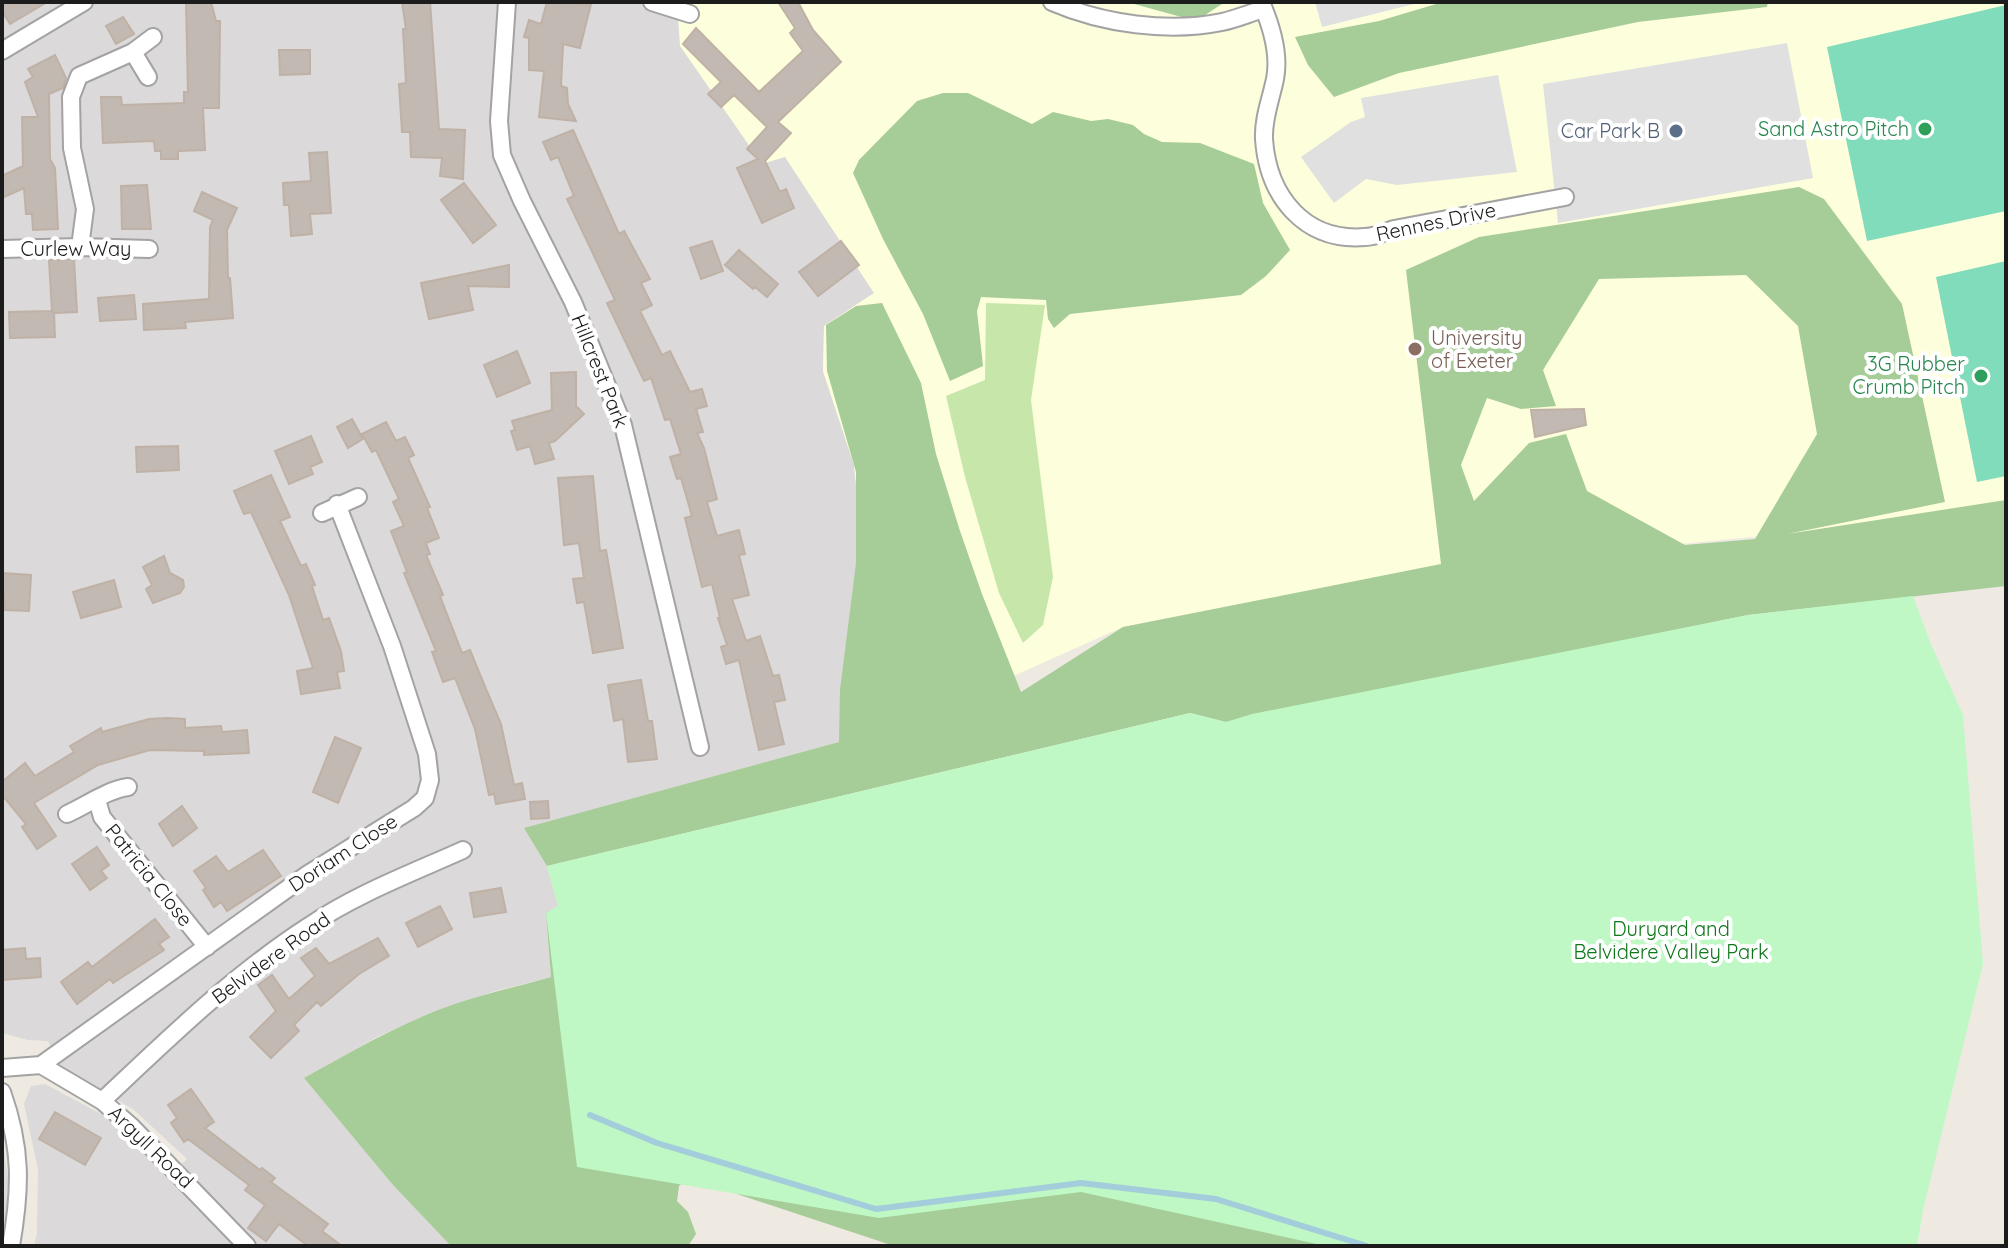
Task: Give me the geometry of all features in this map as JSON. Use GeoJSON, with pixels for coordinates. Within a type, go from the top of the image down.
{"type":"FeatureCollection","features":[{"type":"Feature","properties":{"kind":"street"},"geometry":{"type":"LineString","coordinates":[[2,51],[84,2]]}},
{"type":"Feature","properties":{"kind":"street","name":"Hillcrest Park"},"geometry":{"type":"LineString","coordinates":[[507,2],[499,121],[502,155],[573,302],[623,425],[700,747]]}},
{"type":"Feature","properties":{"kind":"street"},"geometry":{"type":"LineString","coordinates":[[652,2],[690,14]]}},
{"type":"Feature","properties":{"kind":"street"},"geometry":{"type":"LineString","coordinates":[[1052,2],[1085,15],[1120,22],[1182,26],[1224,22],[1262,5]]}},
{"type":"Feature","properties":{"kind":"street","name":"Rennes Drive"},"geometry":{"type":"LineString","coordinates":[[1262,5],[1275,47],[1277,66],[1266,115],[1265,150],[1276,186],[1285,201],[1312,228],[1326,234],[1368,237],[1408,226],[1565,197]]}},
{"type":"Feature","properties":{"kind":"street"},"geometry":{"type":"LineString","coordinates":[[80,247],[85,209],[72,148],[71,97],[79,76],[133,52],[153,37]]}},
{"type":"Feature","properties":{"kind":"street"},"geometry":{"type":"LineString","coordinates":[[133,52],[148,77]]}},
{"type":"Feature","properties":{"kind":"street","name":"Curlew Way"},"geometry":{"type":"LineString","coordinates":[[2,249],[149,249]]}},
{"type":"Feature","properties":{"kind":"street"},"geometry":{"type":"LineString","coordinates":[[322,513],[358,497]]}},
{"type":"Feature","properties":{"kind":"street","name":"Doriam Close"},"geometry":{"type":"LineString","coordinates":[[41,1065],[308,874],[425,798],[430,780],[427,754],[392,646],[337,504]]}},
{"type":"Feature","properties":{"kind":"street","name":"Patricia Close"},"geometry":{"type":"LineString","coordinates":[[67,814],[97,800],[111,789],[128,787]]}},
{"type":"Feature","properties":{"kind":"street","name":"Patricia Close"},"geometry":{"type":"LineString","coordinates":[[97,800],[102,817],[207,947]]}},
{"type":"Feature","properties":{"kind":"street","name":"Belvidere Road"},"geometry":{"type":"LineString","coordinates":[[102,1101],[241,975],[310,925],[363,896],[463,850]]}},
{"type":"Feature","properties":{"kind":"street"},"geometry":{"type":"LineString","coordinates":[[2,1068],[41,1065]]}},
{"type":"Feature","properties":{"kind":"street","name":"Argyll Road"},"geometry":{"type":"LineString","coordinates":[[41,1065],[102,1101],[131,1126],[247,1246]]}},
{"type":"Feature","properties":{"kind":"street"},"geometry":{"type":"LineString","coordinates":[[2,1092],[12,1120],[20,1169],[11,1246]]}},
{"type":"Feature","properties":{"kind":"shaded area"},"geometry":{"type":"Polygon","coordinates":[[[2,2],[677,2],[785,156],[874,293],[824,326],[823,371],[854,465],[864,562],[839,742],[525,828],[547,866],[558,906],[546,913],[551,977],[495,991],[428,1014],[377,1037],[304,1078],[393,1185],[451,1246],[34,1246],[38,1169],[24,1104],[31,1086],[45,1084],[103,1115],[170,1175],[187,1159],[133,1109],[59,1066],[48,1041],[28,1040],[2,1033],[2,2]]]}},
{"type":"Feature","properties":{"kind":"shaded area","name":"University of Exeter"},"geometry":{"type":"Polygon","coordinates":[[[677,2],[2006,2],[2006,512],[1424,569],[1123,627],[921,717],[864,562],[854,465],[823,371],[824,326],[874,293],[785,157],[762,164],[680,46],[677,2]]]}},
{"type":"Feature","properties":{"kind":"shaded area"},"geometry":{"type":"Polygon","coordinates":[[[1315,2],[1422,2],[1322,27],[1315,2]]]}},
{"type":"Feature","properties":{"kind":"shaded area","name":"Car Park B"},"geometry":{"type":"Polygon","coordinates":[[[1787,43],[1813,178],[1558,223],[1543,84],[1787,43]]]}},
{"type":"Feature","properties":{"kind":"shaded area"},"geometry":{"type":"Polygon","coordinates":[[[1498,75],[1517,172],[1397,185],[1366,179],[1334,203],[1301,157],[1351,122],[1365,117],[1361,98],[1498,75]]]}},
{"type":"Feature","properties":{"kind":"shaded area"},"geometry":{"type":"Polygon","coordinates":[[[2,1137],[8,1179],[5,1246],[2,1246],[2,1137]]]}},
{"type":"Feature","properties":{"kind":"green space"},"geometry":{"type":"Polygon","coordinates":[[[1127,2],[1225,2],[1196,21],[1127,2]]]}},
{"type":"Feature","properties":{"kind":"green space"},"geometry":{"type":"Polygon","coordinates":[[[1443,2],[1768,2],[1767,7],[1638,22],[1399,73],[1334,97],[1308,65],[1295,37],[1379,21],[1443,2]]]}},
{"type":"Feature","properties":{"kind":"green space","name":"Sand Astro Pitch"},"geometry":{"type":"Polygon","coordinates":[[[2006,5],[2006,211],[1867,241],[1827,47],[2006,5]]]}},
{"type":"Feature","properties":{"kind":"green space"},"geometry":{"type":"Polygon","coordinates":[[[943,93],[968,93],[1032,124],[1053,112],[1091,121],[1108,119],[1133,125],[1162,142],[1200,143],[1254,164],[1263,203],[1290,250],[1266,276],[1241,295],[1070,314],[1054,328],[1048,319],[1046,300],[981,297],[977,311],[983,366],[950,381],[923,314],[883,239],[853,173],[859,160],[917,101],[943,93]]]}},
{"type":"Feature","properties":{"kind":"green space"},"geometry":{"type":"Polygon","coordinates":[[[1799,187],[1824,199],[1902,304],[1945,502],[1787,534],[2006,500],[2006,586],[1748,615],[1226,722],[1190,713],[547,866],[524,828],[839,742],[840,690],[856,563],[856,472],[827,371],[826,325],[856,306],[882,303],[921,383],[936,454],[960,531],[1021,692],[1123,627],[1441,564],[1406,270],[1479,237],[1799,187]],[[1746,275],[1599,279],[1543,370],[1556,406],[1521,409],[1487,398],[1461,465],[1474,501],[1529,443],[1566,434],[1587,491],[1685,545],[1755,539],[1817,434],[1798,326],[1746,275]]]}},
{"type":"Feature","properties":{"kind":"green space","name":"3G Rubber Crumb Pitch"},"geometry":{"type":"Polygon","coordinates":[[[2006,261],[2006,476],[1977,482],[1936,277],[2006,261]]]}},
{"type":"Feature","properties":{"kind":"green space"},"geometry":{"type":"Polygon","coordinates":[[[986,303],[1045,305],[1031,400],[1053,577],[1043,625],[1023,643],[999,593],[965,477],[946,396],[985,380],[986,303]]]}},
{"type":"Feature","properties":{"kind":"green space","name":"Duryard and Belvidere Valley Park"},"geometry":{"type":"Polygon","coordinates":[[[1913,596],[1963,715],[1983,964],[1917,1246],[1326,1246],[1081,1192],[879,1218],[577,1167],[546,913],[558,906],[547,866],[1190,713],[1226,722],[1252,714],[1748,615],[1913,596]]]}},
{"type":"Feature","properties":{"kind":"green space"},"geometry":{"type":"Polygon","coordinates":[[[568,901],[1637,1246],[894,1246],[689,1178],[679,1186],[677,1201],[688,1212],[696,1234],[688,1246],[451,1246],[393,1185],[304,1078],[426,1015],[551,977],[546,913],[568,901]]]}},
{"type":"Feature","properties":{"kind":"building"},"geometry":{"type":"Polygon","coordinates":[[[2,2],[47,2],[10,24],[2,11],[2,2]]]}},
{"type":"Feature","properties":{"kind":"building"},"geometry":{"type":"Polygon","coordinates":[[[186,2],[211,2],[216,21],[220,21],[219,108],[203,108],[205,150],[178,151],[178,159],[161,159],[161,151],[155,151],[154,141],[103,143],[101,97],[121,97],[122,105],[184,103],[184,92],[188,92],[186,2]]]}},
{"type":"Feature","properties":{"kind":"building"},"geometry":{"type":"Polygon","coordinates":[[[402,2],[430,2],[439,129],[465,130],[463,179],[440,176],[442,158],[411,157],[410,132],[402,132],[399,84],[406,83],[403,29],[406,29],[402,2]]]}},
{"type":"Feature","properties":{"kind":"building"},"geometry":{"type":"Polygon","coordinates":[[[547,2],[591,4],[580,48],[563,44],[561,86],[567,88],[568,104],[576,121],[539,117],[544,71],[529,70],[529,38],[524,37],[529,20],[541,24],[547,2]]]}},
{"type":"Feature","properties":{"kind":"building"},"geometry":{"type":"Polygon","coordinates":[[[778,2],[798,2],[813,30],[841,62],[778,122],[791,133],[765,161],[780,192],[786,189],[794,208],[762,223],[737,168],[758,159],[747,149],[767,127],[734,95],[721,107],[708,94],[721,82],[683,44],[696,28],[759,92],[803,51],[790,33],[795,28],[778,2]]]}},
{"type":"Feature","properties":{"kind":"building"},"geometry":{"type":"Polygon","coordinates":[[[123,17],[134,34],[116,44],[106,26],[123,17]]]}},
{"type":"Feature","properties":{"kind":"building"},"geometry":{"type":"Polygon","coordinates":[[[279,50],[310,50],[310,74],[280,75],[279,50]]]}},
{"type":"Feature","properties":{"kind":"building"},"geometry":{"type":"Polygon","coordinates":[[[55,55],[66,78],[63,88],[49,94],[50,159],[55,168],[58,229],[33,230],[32,214],[26,214],[24,188],[2,198],[2,176],[23,166],[22,117],[38,117],[25,82],[33,77],[28,69],[55,55]]]}},
{"type":"Feature","properties":{"kind":"building"},"geometry":{"type":"Polygon","coordinates":[[[573,130],[619,234],[624,231],[650,279],[641,283],[652,305],[640,311],[662,355],[670,351],[690,392],[702,389],[707,406],[696,409],[703,432],[697,433],[717,499],[707,502],[717,536],[739,530],[745,554],[739,555],[749,595],[732,599],[746,641],[760,636],[773,676],[779,675],[785,700],[774,702],[784,744],[759,750],[739,660],[726,664],[721,647],[727,645],[712,584],[702,587],[685,518],[692,516],[681,478],[677,479],[670,457],[681,454],[670,419],[665,420],[651,378],[644,381],[607,303],[615,300],[567,199],[574,196],[558,157],[551,160],[543,142],[573,130]]]}},
{"type":"Feature","properties":{"kind":"building"},"geometry":{"type":"Polygon","coordinates":[[[327,152],[331,213],[310,214],[312,234],[291,236],[289,205],[284,205],[283,183],[311,181],[309,153],[327,152]]]}},
{"type":"Feature","properties":{"kind":"building"},"geometry":{"type":"Polygon","coordinates":[[[464,183],[496,225],[473,243],[441,200],[464,183]]]}},
{"type":"Feature","properties":{"kind":"building"},"geometry":{"type":"Polygon","coordinates":[[[147,185],[151,229],[122,229],[121,186],[147,185]]]}},
{"type":"Feature","properties":{"kind":"building"},"geometry":{"type":"Polygon","coordinates":[[[202,192],[237,208],[227,230],[233,318],[185,322],[186,328],[144,330],[143,304],[209,299],[210,227],[213,220],[194,211],[202,192]]]}},
{"type":"Feature","properties":{"kind":"building"},"geometry":{"type":"Polygon","coordinates":[[[712,241],[723,271],[701,279],[690,248],[712,241]]]}},
{"type":"Feature","properties":{"kind":"building"},"geometry":{"type":"Polygon","coordinates":[[[841,241],[859,265],[818,296],[799,272],[841,241]]]}},
{"type":"Feature","properties":{"kind":"building"},"geometry":{"type":"Polygon","coordinates":[[[739,250],[778,284],[767,297],[725,265],[739,250]]]}},
{"type":"Feature","properties":{"kind":"building"},"geometry":{"type":"Polygon","coordinates":[[[74,259],[77,312],[54,313],[55,337],[10,338],[9,312],[52,311],[49,260],[74,259]]]}},
{"type":"Feature","properties":{"kind":"building"},"geometry":{"type":"Polygon","coordinates":[[[509,265],[509,287],[468,286],[473,310],[429,319],[421,283],[509,265]]]}},
{"type":"Feature","properties":{"kind":"building"},"geometry":{"type":"Polygon","coordinates":[[[134,295],[136,319],[100,321],[98,298],[134,295]]]}},
{"type":"Feature","properties":{"kind":"building"},"geometry":{"type":"Polygon","coordinates":[[[517,351],[530,383],[497,397],[484,365],[517,351]]]}},
{"type":"Feature","properties":{"kind":"building"},"geometry":{"type":"Polygon","coordinates":[[[576,372],[576,406],[584,414],[549,443],[554,459],[535,464],[530,446],[517,450],[511,431],[515,430],[512,421],[552,410],[551,373],[576,372]]]}},
{"type":"Feature","properties":{"kind":"building"},"geometry":{"type":"Polygon","coordinates":[[[1584,409],[1586,425],[1535,437],[1531,410],[1584,409]]]}},
{"type":"Feature","properties":{"kind":"building"},"geometry":{"type":"Polygon","coordinates":[[[352,419],[363,439],[348,448],[337,427],[352,419]]]}},
{"type":"Feature","properties":{"kind":"building"},"geometry":{"type":"Polygon","coordinates":[[[386,422],[396,441],[405,437],[414,455],[408,458],[430,507],[427,508],[439,538],[426,543],[430,554],[426,555],[462,653],[470,650],[501,724],[514,785],[522,783],[525,799],[496,804],[494,794],[489,795],[475,729],[455,678],[443,682],[432,652],[436,651],[404,573],[407,572],[391,531],[404,526],[393,502],[399,499],[376,450],[372,452],[362,434],[386,422]]]}},
{"type":"Feature","properties":{"kind":"building"},"geometry":{"type":"Polygon","coordinates":[[[311,436],[322,462],[310,467],[313,474],[289,484],[275,451],[311,436]]]}},
{"type":"Feature","properties":{"kind":"building"},"geometry":{"type":"Polygon","coordinates":[[[178,446],[179,470],[137,472],[136,447],[178,446]]]}},
{"type":"Feature","properties":{"kind":"building"},"geometry":{"type":"Polygon","coordinates":[[[271,475],[290,517],[280,521],[301,566],[306,564],[315,585],[312,586],[323,620],[329,618],[341,651],[344,671],[337,672],[340,688],[301,694],[297,671],[313,668],[289,595],[251,512],[244,514],[234,491],[271,475]]]}},
{"type":"Feature","properties":{"kind":"building"},"geometry":{"type":"Polygon","coordinates":[[[593,476],[600,551],[606,550],[623,648],[593,653],[584,602],[577,603],[573,579],[584,578],[579,543],[564,545],[558,478],[593,476]]]}},
{"type":"Feature","properties":{"kind":"building"},"geometry":{"type":"Polygon","coordinates":[[[164,556],[170,573],[183,580],[184,587],[180,593],[153,603],[146,589],[152,585],[143,567],[164,556]]]}},
{"type":"Feature","properties":{"kind":"building"},"geometry":{"type":"Polygon","coordinates":[[[2,573],[31,575],[29,611],[5,610],[2,573]]]}},
{"type":"Feature","properties":{"kind":"building"},"geometry":{"type":"Polygon","coordinates":[[[114,580],[121,607],[81,618],[73,592],[114,580]]]}},
{"type":"Feature","properties":{"kind":"building"},"geometry":{"type":"Polygon","coordinates":[[[641,680],[648,721],[652,721],[657,759],[628,762],[623,719],[614,721],[608,685],[641,680]]]}},
{"type":"Feature","properties":{"kind":"building"},"geometry":{"type":"Polygon","coordinates":[[[149,719],[185,719],[185,728],[221,726],[222,732],[247,730],[249,753],[204,755],[204,751],[150,750],[98,765],[34,803],[56,836],[37,849],[22,827],[26,824],[2,795],[2,782],[25,763],[35,776],[74,752],[70,746],[101,728],[102,732],[149,719]]]}},
{"type":"Feature","properties":{"kind":"building"},"geometry":{"type":"Polygon","coordinates":[[[335,737],[361,748],[338,803],[313,792],[335,737]]]}},
{"type":"Feature","properties":{"kind":"building"},"geometry":{"type":"Polygon","coordinates":[[[548,801],[549,818],[531,819],[530,802],[548,801]]]}},
{"type":"Feature","properties":{"kind":"building"},"geometry":{"type":"Polygon","coordinates":[[[182,806],[197,828],[173,846],[159,824],[182,806]]]}},
{"type":"Feature","properties":{"kind":"building"},"geometry":{"type":"Polygon","coordinates":[[[97,847],[109,865],[101,871],[107,878],[90,890],[72,864],[97,847]]]}},
{"type":"Feature","properties":{"kind":"building"},"geometry":{"type":"Polygon","coordinates":[[[263,850],[281,876],[227,911],[221,902],[214,907],[194,871],[216,856],[228,872],[263,850]]]}},
{"type":"Feature","properties":{"kind":"building"},"geometry":{"type":"Polygon","coordinates":[[[501,888],[506,912],[474,917],[470,893],[501,888]]]}},
{"type":"Feature","properties":{"kind":"building"},"geometry":{"type":"Polygon","coordinates":[[[440,906],[452,929],[418,947],[406,923],[440,906]]]}},
{"type":"Feature","properties":{"kind":"building"},"geometry":{"type":"Polygon","coordinates":[[[155,919],[169,937],[159,944],[164,950],[113,983],[110,979],[77,1004],[61,982],[88,962],[92,967],[155,919]]]}},
{"type":"Feature","properties":{"kind":"building"},"geometry":{"type":"Polygon","coordinates":[[[378,938],[389,956],[359,974],[321,1006],[317,1002],[294,1025],[299,1031],[271,1058],[250,1037],[276,1011],[258,985],[272,975],[289,999],[315,976],[301,958],[316,948],[329,964],[378,938]]]}},
{"type":"Feature","properties":{"kind":"building"},"geometry":{"type":"Polygon","coordinates":[[[25,948],[26,959],[40,958],[41,977],[2,980],[2,950],[25,948]]]}},
{"type":"Feature","properties":{"kind":"building"},"geometry":{"type":"Polygon","coordinates":[[[191,1089],[214,1122],[205,1128],[275,1178],[271,1182],[328,1224],[322,1231],[342,1246],[308,1246],[279,1224],[266,1241],[248,1228],[265,1205],[245,1190],[249,1185],[188,1139],[184,1142],[171,1123],[177,1118],[168,1105],[191,1089]]]}},
{"type":"Feature","properties":{"kind":"building"},"geometry":{"type":"Polygon","coordinates":[[[55,1112],[101,1138],[85,1165],[39,1139],[55,1112]]]}},
{"type":"Feature","properties":{"kind":"waterway"},"geometry":{"type":"LineString","coordinates":[[590,1115],[657,1143],[876,1209],[1081,1183],[1216,1199],[1367,1246]]}},
{"type":"Feature","properties":{"kind":"place","name":"Sand Astro Pitch"},"geometry":{"type":"Point","coordinates":[1925,129]}},
{"type":"Feature","properties":{"kind":"place","name":"Car Park B"},"geometry":{"type":"Point","coordinates":[1676,131]}},
{"type":"Feature","properties":{"kind":"place","name":"University of Exeter"},"geometry":{"type":"Point","coordinates":[1415,349]}},
{"type":"Feature","properties":{"kind":"place","name":"3G Rubber Crumb Pitch"},"geometry":{"type":"Point","coordinates":[1981,376]}}]}
